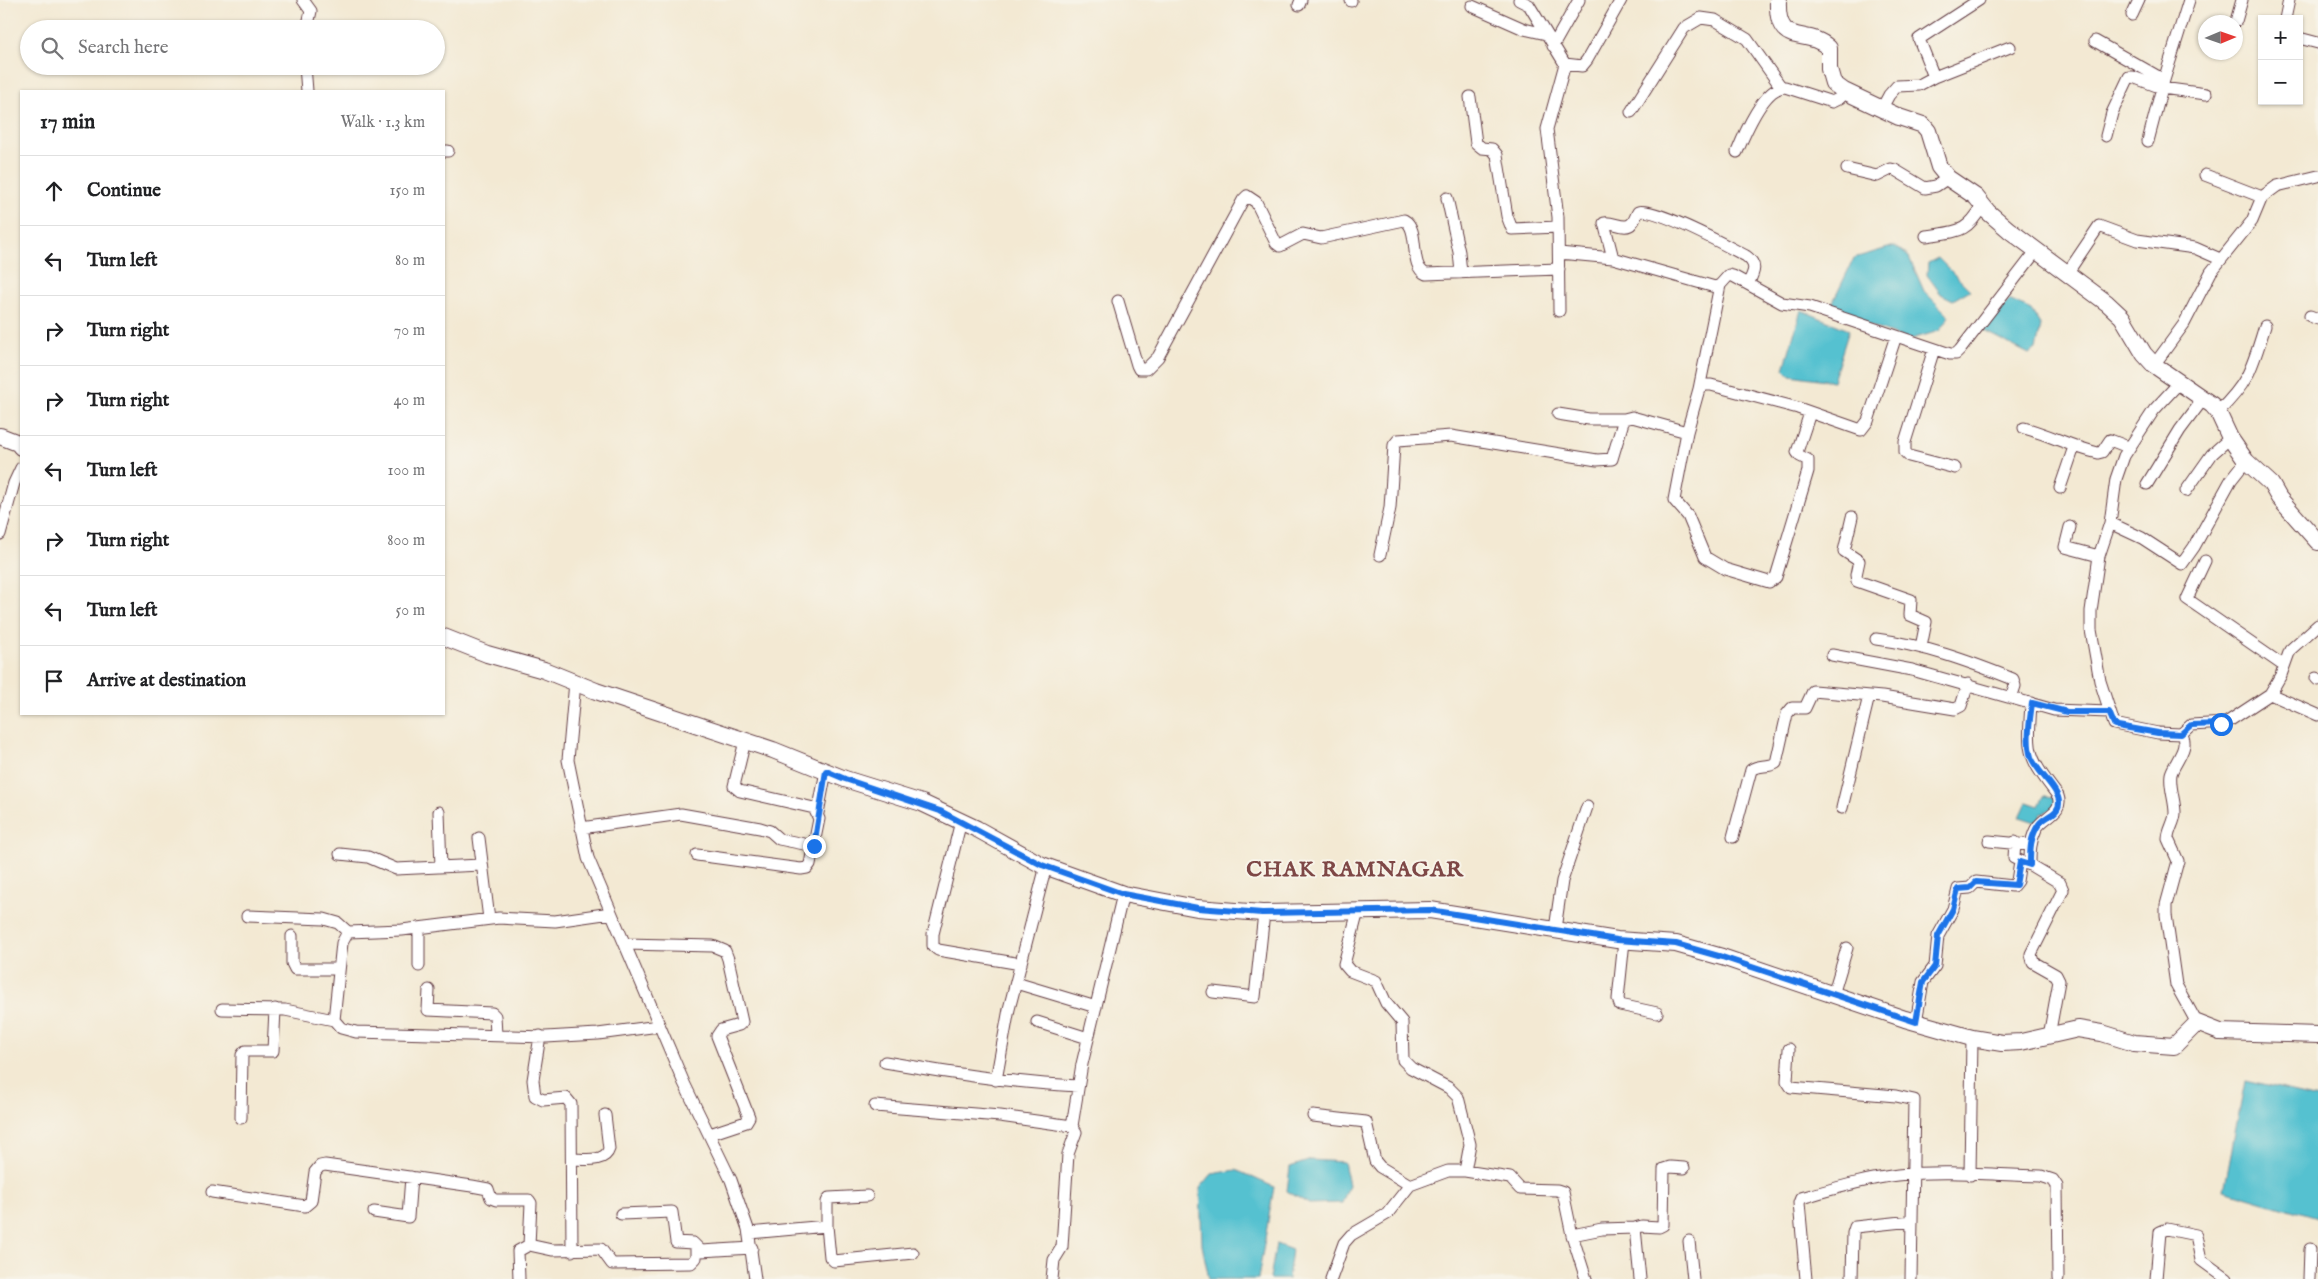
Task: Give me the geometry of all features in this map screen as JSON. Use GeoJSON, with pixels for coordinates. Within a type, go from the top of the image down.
{"type":"FeatureCollection","features":[{"type":"Feature","properties":{"kind":"street"},"geometry":{"type":"LineString","coordinates":[[1553,46],[1579,0]]}},
{"type":"Feature","properties":{"kind":"street"},"geometry":{"type":"LineString","coordinates":[[1525,2],[1565,64],[1575,66],[1584,64],[1621,0]]}},
{"type":"Feature","properties":{"kind":"street"},"geometry":{"type":"LineString","coordinates":[[1778,0],[1777,16],[1786,30],[1799,37],[1824,44],[1828,48],[1830,78],[1844,91],[1923,125],[1928,131],[1939,167],[1948,178],[1976,197],[1997,220],[2068,272],[2122,317],[2144,354],[2154,365],[2204,398],[2218,412],[2230,438],[2246,461],[2271,484],[2280,498],[2318,542]]}},
{"type":"Feature","properties":{"kind":"street"},"geometry":{"type":"LineString","coordinates":[[1934,77],[1919,39],[1979,0]]}},
{"type":"Feature","properties":{"kind":"street"},"geometry":{"type":"LineString","coordinates":[[2132,15],[2139,0]]}},
{"type":"Feature","properties":{"kind":"street"},"geometry":{"type":"LineString","coordinates":[[2148,141],[2163,84],[2189,0]]}},
{"type":"Feature","properties":{"kind":"street"},"geometry":{"type":"LineString","coordinates":[[2238,15],[2242,0]]}},
{"type":"Feature","properties":{"kind":"street"},"geometry":{"type":"LineString","coordinates":[[2286,15],[2289,0]]}},
{"type":"Feature","properties":{"kind":"street"},"geometry":{"type":"LineString","coordinates":[[306,1],[312,11],[310,20]]}},
{"type":"Feature","properties":{"kind":"street"},"geometry":{"type":"LineString","coordinates":[[1472,6],[1524,29],[1546,34]]}},
{"type":"Feature","properties":{"kind":"street"},"geometry":{"type":"LineString","coordinates":[[1631,112],[1684,28],[1701,18],[1715,20],[1746,39],[1781,87],[1832,102],[1840,98],[1844,91]]}},
{"type":"Feature","properties":{"kind":"street"},"geometry":{"type":"LineString","coordinates":[[2303,39],[2318,43]]}},
{"type":"Feature","properties":{"kind":"street"},"geometry":{"type":"LineString","coordinates":[[2095,41],[2163,84]]}},
{"type":"Feature","properties":{"kind":"street"},"geometry":{"type":"LineString","coordinates":[[1882,108],[1894,88],[1920,85],[1934,77],[2010,47]]}},
{"type":"Feature","properties":{"kind":"street"},"geometry":{"type":"LineString","coordinates":[[1559,311],[1558,226],[1547,129],[1565,64]]}},
{"type":"Feature","properties":{"kind":"street"},"geometry":{"type":"LineString","coordinates":[[306,75],[307,90]]}},
{"type":"Feature","properties":{"kind":"street"},"geometry":{"type":"LineString","coordinates":[[2106,136],[2112,113],[2129,77],[2133,76],[2206,94]]}},
{"type":"Feature","properties":{"kind":"street"},"geometry":{"type":"LineString","coordinates":[[1737,152],[1749,123],[1768,98],[1781,87]]}},
{"type":"Feature","properties":{"kind":"street"},"geometry":{"type":"LineString","coordinates":[[1470,97],[1476,143],[1482,148],[1492,149],[1497,155],[1510,226],[1515,230],[1558,226]]}},
{"type":"Feature","properties":{"kind":"street"},"geometry":{"type":"LineString","coordinates":[[1847,168],[1877,176],[1895,170],[1925,188],[1936,186],[1948,178]]}},
{"type":"Feature","properties":{"kind":"street"},"geometry":{"type":"LineString","coordinates":[[2205,175],[2262,197]]}},
{"type":"Feature","properties":{"kind":"street"},"geometry":{"type":"LineString","coordinates":[[2154,365],[2184,324],[2200,291],[2220,259],[2252,221],[2262,197],[2276,186],[2318,176]]}},
{"type":"Feature","properties":{"kind":"street"},"geometry":{"type":"LineString","coordinates":[[1118,301],[1138,369],[1146,369],[1158,357],[1243,200],[1247,196],[1256,202],[1276,243],[1280,246],[1303,234],[1321,238],[1404,220],[1410,226],[1422,272],[1431,274],[1559,269]]}},
{"type":"Feature","properties":{"kind":"street"},"geometry":{"type":"LineString","coordinates":[[1447,198],[1460,252],[1461,273]]}},
{"type":"Feature","properties":{"kind":"street"},"geometry":{"type":"LineString","coordinates":[[1926,236],[1963,229],[1973,221],[1983,205]]}},
{"type":"Feature","properties":{"kind":"street"},"geometry":{"type":"LineString","coordinates":[[1613,258],[1604,223],[1608,222],[1627,227],[1631,225],[1638,212],[1645,210],[1677,222],[1753,261],[1755,266],[1748,284]]}},
{"type":"Feature","properties":{"kind":"street"},"geometry":{"type":"LineString","coordinates":[[2068,272],[2099,226],[2137,240],[2195,248],[2220,259]]}},
{"type":"Feature","properties":{"kind":"street"},"geometry":{"type":"LineString","coordinates":[[1810,413],[1797,452],[1808,460],[1808,471],[1776,577],[1769,582],[1725,569],[1712,563],[1700,551],[1688,516],[1674,500],[1687,432],[1699,389],[1720,286],[1729,275],[1782,303],[1810,308],[1934,350],[1956,354],[2037,250]]}},
{"type":"Feature","properties":{"kind":"street"},"geometry":{"type":"LineString","coordinates":[[1559,253],[1613,258],[1709,285],[1720,286]]}},
{"type":"Feature","properties":{"kind":"street"},"geometry":{"type":"LineString","coordinates":[[2218,412],[2238,392],[2247,378],[2265,326]]}},
{"type":"Feature","properties":{"kind":"street"},"geometry":{"type":"LineString","coordinates":[[1699,389],[1705,385],[1723,387],[1861,430],[1866,427],[1896,336]]}},
{"type":"Feature","properties":{"kind":"street"},"geometry":{"type":"LineString","coordinates":[[1934,350],[1905,442],[1905,452],[1909,456],[1955,468]]}},
{"type":"Feature","properties":{"kind":"street"},"geometry":{"type":"LineString","coordinates":[[2179,383],[2154,410],[2128,447],[2116,479],[2110,523],[2099,556],[2090,619],[2095,655],[2109,712],[2114,724],[2158,733],[2181,734],[2191,725],[2226,723],[2270,694],[2294,644],[2318,625]]}},
{"type":"Feature","properties":{"kind":"street"},"geometry":{"type":"LineString","coordinates":[[2147,484],[2180,430],[2204,398]]}},
{"type":"Feature","properties":{"kind":"street"},"geometry":{"type":"LineString","coordinates":[[1558,414],[1589,419],[1624,419],[1632,417],[1687,432]]}},
{"type":"Feature","properties":{"kind":"street"},"geometry":{"type":"LineString","coordinates":[[1380,555],[1390,508],[1396,441],[1451,436],[1604,460],[1612,459],[1624,419]]}},
{"type":"Feature","properties":{"kind":"street"},"geometry":{"type":"LineString","coordinates":[[2024,428],[2051,436],[2074,447],[2100,452],[2110,440],[2128,447]]}},
{"type":"Feature","properties":{"kind":"street"},"geometry":{"type":"LineString","coordinates":[[0,436],[18,443],[20,446]]}},
{"type":"Feature","properties":{"kind":"street"},"geometry":{"type":"LineString","coordinates":[[2186,491],[2212,454],[2230,438]]}},
{"type":"Feature","properties":{"kind":"street"},"geometry":{"type":"LineString","coordinates":[[2060,488],[2074,447]]}},
{"type":"Feature","properties":{"kind":"street"},"geometry":{"type":"LineString","coordinates":[[2110,523],[2142,538],[2182,564],[2194,547],[2231,480],[2246,461]]}},
{"type":"Feature","properties":{"kind":"street"},"geometry":{"type":"LineString","coordinates":[[0,534],[14,483],[20,470]]}},
{"type":"Feature","properties":{"kind":"street"},"geometry":{"type":"LineString","coordinates":[[1852,517],[1844,551],[1859,560],[1856,575],[1857,581],[1911,600],[1910,616],[1926,622],[1921,647]]}},
{"type":"Feature","properties":{"kind":"street"},"geometry":{"type":"LineString","coordinates":[[2070,527],[2065,547],[2099,556]]}},
{"type":"Feature","properties":{"kind":"street"},"geometry":{"type":"LineString","coordinates":[[2205,561],[2187,599],[2284,666]]}},
{"type":"Feature","properties":{"kind":"street"},"geometry":{"type":"LineString","coordinates":[[445,637],[487,654],[544,670],[746,741],[845,779],[922,803],[962,821],[1046,866],[1123,894],[1198,908],[1264,913],[1430,910],[1624,941],[1688,946],[1916,1022],[1972,1038],[2002,1042],[2021,1042],[2078,1029],[2102,1033],[2134,1044],[2174,1046],[2197,1023]]}},
{"type":"Feature","properties":{"kind":"street"},"geometry":{"type":"LineString","coordinates":[[1876,639],[1921,647],[1973,663],[2012,679],[2015,686],[2012,698]]}},
{"type":"Feature","properties":{"kind":"street"},"geometry":{"type":"LineString","coordinates":[[1832,655],[1896,666],[2067,712],[2109,712]]}},
{"type":"Feature","properties":{"kind":"street"},"geometry":{"type":"LineString","coordinates":[[575,682],[568,760],[588,858],[684,1083],[731,1180],[749,1233],[755,1279]]}},
{"type":"Feature","properties":{"kind":"street"},"geometry":{"type":"LineString","coordinates":[[1732,837],[1749,774],[1756,766],[1768,766],[1776,763],[1789,710],[1805,708],[1810,693],[1814,691],[1869,696],[1956,709],[1961,706],[1968,684]]}},
{"type":"Feature","properties":{"kind":"street"},"geometry":{"type":"LineString","coordinates":[[2270,694],[2318,715]]}},
{"type":"Feature","properties":{"kind":"street"},"geometry":{"type":"LineString","coordinates":[[1842,808],[1869,696]]}},
{"type":"Feature","properties":{"kind":"street"},"geometry":{"type":"LineString","coordinates":[[1916,1022],[1923,982],[1935,966],[1938,936],[1953,909],[1958,889],[1970,888],[1976,882],[2014,886],[2025,864],[2039,824],[2056,812],[2060,803],[2058,796],[2031,758],[2029,742],[2032,703]]}},
{"type":"Feature","properties":{"kind":"street"},"geometry":{"type":"LineString","coordinates":[[2181,734],[2184,738],[2183,749],[2172,772],[2170,781],[2175,816],[2168,839],[2177,855],[2177,868],[2166,905],[2176,985],[2197,1023],[2220,1032],[2318,1035]]}},
{"type":"Feature","properties":{"kind":"street"},"geometry":{"type":"LineString","coordinates":[[746,741],[734,782],[736,789],[810,806],[818,814]]}},
{"type":"Feature","properties":{"kind":"street"},"geometry":{"type":"LineString","coordinates":[[697,855],[801,869],[807,868],[810,864],[814,846],[826,771]]}},
{"type":"Feature","properties":{"kind":"street"},"geometry":{"type":"LineString","coordinates":[[1555,929],[1562,881],[1587,808]]}},
{"type":"Feature","properties":{"kind":"street"},"geometry":{"type":"LineString","coordinates":[[439,812],[441,867]]}},
{"type":"Feature","properties":{"kind":"street"},"geometry":{"type":"LineString","coordinates":[[581,828],[681,814],[760,828],[770,831],[779,839],[814,846]]}},
{"type":"Feature","properties":{"kind":"street"},"geometry":{"type":"LineString","coordinates":[[962,821],[933,934],[933,946],[938,950],[1021,964]]}},
{"type":"Feature","properties":{"kind":"street"},"geometry":{"type":"LineString","coordinates":[[480,838],[481,865],[489,919]]}},
{"type":"Feature","properties":{"kind":"street"},"geometry":{"type":"LineString","coordinates":[[1989,841],[2031,845]]}},
{"type":"Feature","properties":{"kind":"street"},"geometry":{"type":"LineString","coordinates":[[2015,842],[2013,857],[2060,883],[2063,890],[2031,957],[2033,962],[2056,975],[2059,981],[2049,1036]]}},
{"type":"Feature","properties":{"kind":"street"},"geometry":{"type":"LineString","coordinates":[[340,854],[368,857],[396,869],[481,865]]}},
{"type":"Feature","properties":{"kind":"street"},"geometry":{"type":"LineString","coordinates":[[996,1080],[1004,1032],[1046,866]]}},
{"type":"Feature","properties":{"kind":"street"},"geometry":{"type":"LineString","coordinates":[[1052,1279],[1054,1260],[1062,1247],[1068,1154],[1076,1132],[1072,1126],[1078,1086],[1123,894]]}},
{"type":"Feature","properties":{"kind":"street"},"geometry":{"type":"LineString","coordinates":[[1358,911],[1344,964],[1350,971],[1376,981],[1386,1003],[1401,1019],[1403,1026],[1402,1055],[1406,1064],[1449,1088],[1458,1096],[1470,1144],[1466,1171]]}},
{"type":"Feature","properties":{"kind":"street"},"geometry":{"type":"LineString","coordinates":[[247,916],[324,919],[338,923],[348,932],[419,928],[514,917],[555,921],[611,913]]}},
{"type":"Feature","properties":{"kind":"street"},"geometry":{"type":"LineString","coordinates":[[1213,992],[1255,997],[1264,913]]}},
{"type":"Feature","properties":{"kind":"street"},"geometry":{"type":"LineString","coordinates":[[419,928],[419,966]]}},
{"type":"Feature","properties":{"kind":"street"},"geometry":{"type":"LineString","coordinates":[[334,1020],[342,943],[348,932]]}},
{"type":"Feature","properties":{"kind":"street"},"geometry":{"type":"LineString","coordinates":[[292,936],[292,963],[295,969],[340,969]]}},
{"type":"Feature","properties":{"kind":"street"},"geometry":{"type":"LineString","coordinates":[[1624,941],[1618,999],[1620,1005],[1658,1013]]}},
{"type":"Feature","properties":{"kind":"street"},"geometry":{"type":"LineString","coordinates":[[625,944],[712,946],[724,951],[728,959],[742,1022],[739,1025],[721,1030],[717,1036],[749,1117],[746,1122],[710,1134]]}},
{"type":"Feature","properties":{"kind":"street"},"geometry":{"type":"LineString","coordinates":[[1833,995],[1848,948]]}},
{"type":"Feature","properties":{"kind":"street"},"geometry":{"type":"LineString","coordinates":[[1016,983],[1096,1006]]}},
{"type":"Feature","properties":{"kind":"street"},"geometry":{"type":"LineString","coordinates":[[429,990],[428,1010],[492,1013],[495,1016],[496,1035]]}},
{"type":"Feature","properties":{"kind":"street"},"geometry":{"type":"LineString","coordinates":[[222,1009],[275,1009],[334,1020],[341,1028],[356,1032],[540,1036],[598,1034],[659,1026]]}},
{"type":"Feature","properties":{"kind":"street"},"geometry":{"type":"LineString","coordinates":[[241,1118],[242,1055],[245,1051],[270,1052],[274,1049],[275,1009]]}},
{"type":"Feature","properties":{"kind":"street"},"geometry":{"type":"LineString","coordinates":[[1037,1022],[1088,1038]]}},
{"type":"Feature","properties":{"kind":"street"},"geometry":{"type":"LineString","coordinates":[[540,1036],[533,1091],[539,1099],[560,1098],[570,1100],[572,1251]]}},
{"type":"Feature","properties":{"kind":"street"},"geometry":{"type":"LineString","coordinates":[[1970,1175],[1972,1038]]}},
{"type":"Feature","properties":{"kind":"street"},"geometry":{"type":"LineString","coordinates":[[1790,1049],[1787,1081],[1791,1087],[1896,1096],[1914,1100],[1911,1279]]}},
{"type":"Feature","properties":{"kind":"street"},"geometry":{"type":"LineString","coordinates":[[885,1062],[996,1080],[1078,1086]]}},
{"type":"Feature","properties":{"kind":"street"},"geometry":{"type":"LineString","coordinates":[[875,1106],[1072,1126]]}},
{"type":"Feature","properties":{"kind":"street"},"geometry":{"type":"LineString","coordinates":[[572,1159],[603,1158],[608,1154],[605,1115]]}},
{"type":"Feature","properties":{"kind":"street"},"geometry":{"type":"LineString","coordinates":[[1313,1116],[1366,1122],[1375,1161],[1380,1167],[1410,1185]]}},
{"type":"Feature","properties":{"kind":"street"},"geometry":{"type":"LineString","coordinates":[[212,1192],[305,1206],[311,1201],[315,1172],[320,1166],[488,1189],[491,1198],[496,1200],[529,1200],[531,1203],[528,1245]]}},
{"type":"Feature","properties":{"kind":"street"},"geometry":{"type":"LineString","coordinates":[[1572,1235],[1602,1228],[1659,1227],[1662,1225],[1664,1169],[1670,1167],[1684,1168]]}},
{"type":"Feature","properties":{"kind":"street"},"geometry":{"type":"LineString","coordinates":[[1331,1279],[1338,1256],[1352,1235],[1387,1214],[1410,1185],[1448,1171],[1466,1171],[1512,1178],[1514,1185],[1520,1190],[1560,1191],[1565,1198],[1572,1235],[1586,1279]]}},
{"type":"Feature","properties":{"kind":"street"},"geometry":{"type":"LineString","coordinates":[[1806,1279],[1800,1200],[1848,1184],[1888,1176],[1914,1174],[2041,1176],[2053,1180],[2057,1186],[2058,1279]]}},
{"type":"Feature","properties":{"kind":"street"},"geometry":{"type":"LineString","coordinates":[[374,1212],[408,1216],[411,1177]]}},
{"type":"Feature","properties":{"kind":"street"},"geometry":{"type":"LineString","coordinates":[[867,1196],[829,1198],[827,1202],[827,1226],[832,1260],[913,1253]]}},
{"type":"Feature","properties":{"kind":"street"},"geometry":{"type":"LineString","coordinates":[[621,1214],[672,1212],[676,1242],[693,1243],[696,1248],[703,1251],[752,1248]]}},
{"type":"Feature","properties":{"kind":"street"},"geometry":{"type":"LineString","coordinates":[[1852,1279],[1853,1230],[1855,1227],[1912,1221]]}},
{"type":"Feature","properties":{"kind":"street"},"geometry":{"type":"LineString","coordinates":[[749,1233],[827,1226]]}},
{"type":"Feature","properties":{"kind":"street"},"geometry":{"type":"LineString","coordinates":[[1635,1228],[1640,1279]]}},
{"type":"Feature","properties":{"kind":"street"},"geometry":{"type":"LineString","coordinates":[[2156,1279],[2160,1232],[2167,1229],[2196,1235],[2201,1260],[2227,1279]]}},
{"type":"Feature","properties":{"kind":"street"},"geometry":{"type":"LineString","coordinates":[[1689,1241],[1693,1279]]}},
{"type":"Feature","properties":{"kind":"street"},"geometry":{"type":"LineString","coordinates":[[519,1279],[518,1251],[528,1245],[572,1251],[603,1250],[612,1264],[686,1263],[694,1261],[696,1248]]}},
{"type":"Feature","properties":{"kind":"street"},"geometry":{"type":"LineString","coordinates":[[2309,1279],[2310,1249]]}},
{"type":"Feature","properties":{"kind":"water"},"geometry":{"type":"Polygon","coordinates":[[[1895,246],[1909,257],[1924,291],[1949,316],[1939,331],[1908,340],[1842,315],[1832,304],[1854,258],[1895,246]]]}},
{"type":"Feature","properties":{"kind":"water"},"geometry":{"type":"Polygon","coordinates":[[[1938,258],[1970,290],[1953,300],[1941,294],[1927,275],[1928,263],[1938,258]]]}},
{"type":"Feature","properties":{"kind":"water"},"geometry":{"type":"Polygon","coordinates":[[[2009,300],[2031,310],[2041,326],[2036,349],[2029,354],[1982,330],[2009,300]]]}},
{"type":"Feature","properties":{"kind":"water"},"geometry":{"type":"Polygon","coordinates":[[[1801,310],[1849,330],[1833,381],[1790,375],[1784,369],[1801,310]]]}},
{"type":"Feature","properties":{"kind":"water"},"geometry":{"type":"Polygon","coordinates":[[[2044,796],[2056,797],[2056,809],[2041,814],[2038,823],[2020,817],[2027,802],[2039,806],[2044,796]]]}},
{"type":"Feature","properties":{"kind":"water"},"geometry":{"type":"Polygon","coordinates":[[[2245,1081],[2318,1098],[2318,1218],[2224,1190],[2245,1081]]]}},
{"type":"Feature","properties":{"kind":"water"},"geometry":{"type":"Polygon","coordinates":[[[1311,1160],[1344,1162],[1349,1185],[1342,1203],[1309,1204],[1287,1191],[1290,1167],[1311,1160]]]}},
{"type":"Feature","properties":{"kind":"water"},"geometry":{"type":"Polygon","coordinates":[[[1236,1170],[1274,1187],[1258,1279],[1209,1279],[1202,1245],[1200,1188],[1212,1174],[1236,1170]]]}},
{"type":"Feature","properties":{"kind":"water"},"geometry":{"type":"Polygon","coordinates":[[[1276,1244],[1292,1250],[1288,1279],[1270,1279],[1276,1244]]]}},
{"type":"Feature","properties":{"kind":"district","name":"CHAK RAMNAGAR"},"geometry":{"type":"Point","coordinates":[1355,870]}},
{"type":"Feature","properties":{"kind":"route"},"geometry":{"type":"LineString","coordinates":[[814,846],[826,771],[845,779],[922,803],[976,829],[1042,865],[1096,886],[1123,894],[1198,908],[1262,913],[1393,909],[1430,910],[1527,924],[1617,940],[1676,944],[1722,957],[1916,1022],[1923,982],[1927,974],[1935,966],[1938,936],[1953,909],[1958,889],[1970,888],[1976,882],[2016,885],[2020,862],[2030,865],[2031,845],[2035,830],[2043,819],[2058,810],[2060,803],[2058,796],[2031,758],[2029,742],[2032,703],[2067,712],[2109,712],[2114,724],[2118,726],[2169,735],[2181,734],[2191,725],[2221,724]]}}]}
